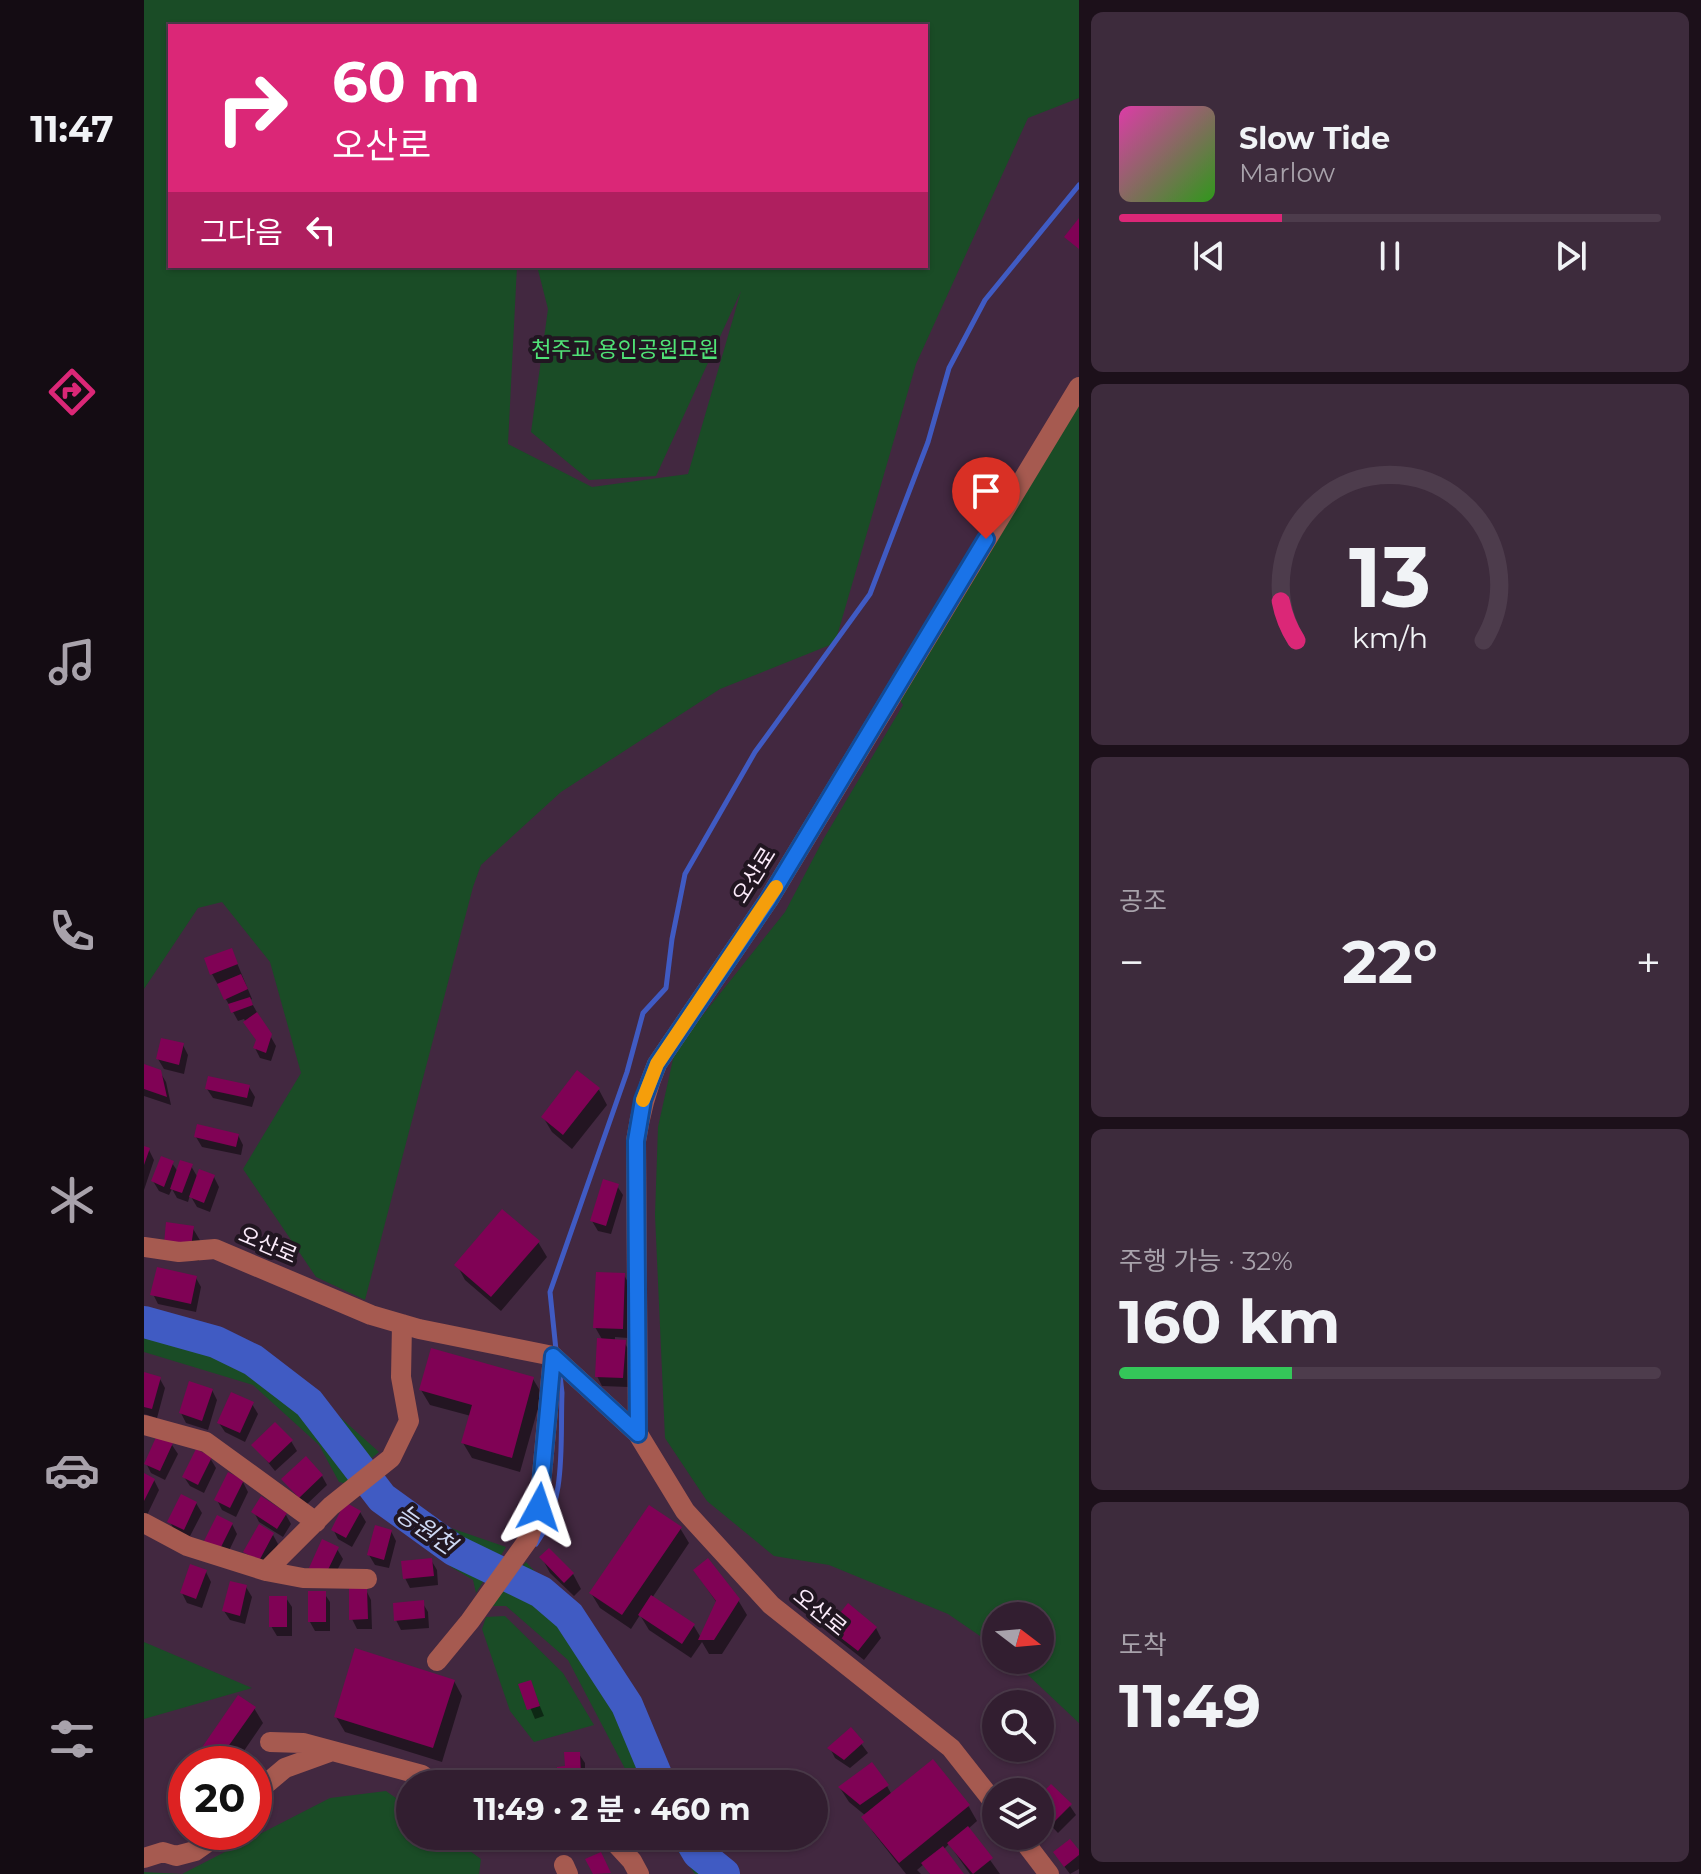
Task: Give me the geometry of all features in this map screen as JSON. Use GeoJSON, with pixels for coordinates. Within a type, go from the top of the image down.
{"type":"FeatureCollection","features":[{"type":"Feature","properties":{"kind":"street","name":"오산로"},"geometry":{"type":"LineString","coordinates":[[638,1434],[636,1141],[649,1082],[657,1064],[769,899],[1079,387]]}},
{"type":"Feature","properties":{"kind":"street","name":"오산로"},"geometry":{"type":"LineString","coordinates":[[144,1247],[179,1252],[215,1249],[371,1315],[553,1357],[638,1434],[685,1511],[771,1605],[951,1748],[982,1787]]}},
{"type":"Feature","properties":{"kind":"street"},"geometry":{"type":"LineString","coordinates":[[266,1571],[331,1506],[391,1458],[409,1421],[401,1377],[402,1324]]}},
{"type":"Feature","properties":{"kind":"street"},"geometry":{"type":"LineString","coordinates":[[437,1661],[528,1540],[539,1507],[553,1357]]}},
{"type":"Feature","properties":{"kind":"street"},"geometry":{"type":"LineString","coordinates":[[144,1425],[206,1442],[316,1522]]}},
{"type":"Feature","properties":{"kind":"street"},"geometry":{"type":"LineString","coordinates":[[144,1523],[187,1546],[266,1571],[303,1578],[367,1579]]}},
{"type":"Feature","properties":{"kind":"street"},"geometry":{"type":"LineString","coordinates":[[270,1742],[303,1743],[403,1770]]}},
{"type":"Feature","properties":{"kind":"street"},"geometry":{"type":"LineString","coordinates":[[272,1779],[285,1768],[332,1751]]}},
{"type":"Feature","properties":{"kind":"street"},"geometry":{"type":"LineString","coordinates":[[144,1858],[163,1852],[176,1856],[196,1850]]}},
{"type":"Feature","properties":{"kind":"street"},"geometry":{"type":"LineString","coordinates":[[622,1850],[639,1874]]}},
{"type":"Feature","properties":{"kind":"street"},"geometry":{"type":"LineString","coordinates":[[1031,1850],[1049,1874]]}},
{"type":"Feature","properties":{"kind":"green space","name":"천주교 용인공원묘원"},"geometry":{"type":"Polygon","coordinates":[[[144,0],[1079,0],[1079,98],[1028,118],[916,364],[835,643],[720,689],[561,792],[481,865],[365,1300],[316,1277],[243,1169],[301,1073],[270,962],[222,902],[198,908],[144,989],[144,0]]]}},
{"type":"Feature","properties":{"kind":"green space"},"geometry":{"type":"Polygon","coordinates":[[[1079,387],[1079,1723],[1054,1699],[1054,1690],[1044,1690],[1027,1674],[1054,1674],[1054,1602],[982,1602],[982,1637],[948,1614],[829,1565],[774,1556],[707,1501],[665,1438],[655,1215],[658,1127],[675,1050],[785,912],[824,838],[903,705],[894,691],[1079,387]]]}},
{"type":"Feature","properties":{"kind":"green space"},"geometry":{"type":"Polygon","coordinates":[[[144,1316],[166,1324],[195,1328],[262,1356],[312,1392],[379,1452],[362,1466],[316,1408],[259,1361],[206,1336],[144,1321],[144,1316]]]}},
{"type":"Feature","properties":{"kind":"green space"},"geometry":{"type":"Polygon","coordinates":[[[144,1325],[216,1346],[261,1369],[297,1398],[360,1472],[344,1483],[339,1482],[319,1445],[253,1385],[144,1352],[144,1325]]]}},
{"type":"Feature","properties":{"kind":"green space"},"geometry":{"type":"Polygon","coordinates":[[[384,1477],[400,1499],[448,1527],[506,1547],[494,1567],[446,1542],[397,1508],[374,1483],[384,1477]]]}},
{"type":"Feature","properties":{"kind":"green space"},"geometry":{"type":"Polygon","coordinates":[[[371,1487],[381,1498],[453,1551],[491,1569],[476,1593],[473,1580],[451,1567],[427,1540],[376,1505],[364,1492],[371,1487]]]}},
{"type":"Feature","properties":{"kind":"green space"},"geometry":{"type":"Polygon","coordinates":[[[526,1562],[573,1612],[630,1701],[659,1770],[655,1770],[628,1704],[570,1614],[542,1590],[514,1576],[526,1562]]]}},
{"type":"Feature","properties":{"kind":"green space"},"geometry":{"type":"Polygon","coordinates":[[[510,1580],[563,1616],[622,1706],[649,1770],[626,1770],[568,1660],[506,1606],[490,1606],[510,1580]]]}},
{"type":"Feature","properties":{"kind":"green space"},"geometry":{"type":"Polygon","coordinates":[[[505,1616],[563,1673],[594,1725],[534,1742],[510,1711],[482,1629],[486,1617],[505,1616]]]}},
{"type":"Feature","properties":{"kind":"green space"},"geometry":{"type":"Polygon","coordinates":[[[144,1642],[252,1688],[144,1719],[144,1642]]]}},
{"type":"Feature","properties":{"kind":"green space"},"geometry":{"type":"Polygon","coordinates":[[[386,1791],[396,1798],[396,1850],[468,1850],[481,1859],[479,1874],[182,1874],[229,1850],[272,1850],[272,1828],[330,1798],[386,1791]]]}},
{"type":"Feature","properties":{"kind":"green space"},"geometry":{"type":"Polygon","coordinates":[[[677,1850],[691,1850],[715,1874],[695,1874],[677,1850]]]}},
{"type":"Feature","properties":{"kind":"building"},"geometry":{"type":"Polygon","coordinates":[[[1079,218],[1079,249],[1064,237],[1079,218]]]}},
{"type":"Feature","properties":{"kind":"building"},"geometry":{"type":"Polygon","coordinates":[[[232,948],[238,964],[210,975],[204,958],[232,948]]]}},
{"type":"Feature","properties":{"kind":"building"},"geometry":{"type":"Polygon","coordinates":[[[241,974],[248,989],[224,1000],[217,984],[241,974]]]}},
{"type":"Feature","properties":{"kind":"building"},"geometry":{"type":"Polygon","coordinates":[[[250,997],[253,1005],[231,1013],[228,1004],[250,997]]]}},
{"type":"Feature","properties":{"kind":"building"},"geometry":{"type":"Polygon","coordinates":[[[257,1012],[272,1034],[266,1053],[253,1048],[256,1040],[243,1022],[257,1012]]]}},
{"type":"Feature","properties":{"kind":"building"},"geometry":{"type":"Polygon","coordinates":[[[161,1038],[184,1043],[179,1065],[156,1059],[161,1038]]]}},
{"type":"Feature","properties":{"kind":"building"},"geometry":{"type":"Polygon","coordinates":[[[144,1064],[161,1070],[167,1097],[144,1089],[144,1064]]]}},
{"type":"Feature","properties":{"kind":"building"},"geometry":{"type":"Polygon","coordinates":[[[577,1070],[600,1088],[563,1135],[541,1117],[577,1070]]]}},
{"type":"Feature","properties":{"kind":"building"},"geometry":{"type":"Polygon","coordinates":[[[208,1076],[250,1085],[247,1098],[205,1089],[208,1076]]]}},
{"type":"Feature","properties":{"kind":"building"},"geometry":{"type":"Polygon","coordinates":[[[197,1124],[239,1134],[236,1147],[194,1137],[197,1124]]]}},
{"type":"Feature","properties":{"kind":"building"},"geometry":{"type":"Polygon","coordinates":[[[144,1146],[150,1148],[144,1165],[144,1146]]]}},
{"type":"Feature","properties":{"kind":"building"},"geometry":{"type":"Polygon","coordinates":[[[161,1156],[174,1161],[164,1187],[151,1181],[161,1156]]]}},
{"type":"Feature","properties":{"kind":"building"},"geometry":{"type":"Polygon","coordinates":[[[180,1160],[193,1164],[182,1193],[170,1189],[180,1160]]]}},
{"type":"Feature","properties":{"kind":"building"},"geometry":{"type":"Polygon","coordinates":[[[199,1169],[215,1175],[204,1203],[189,1197],[199,1169]]]}},
{"type":"Feature","properties":{"kind":"building"},"geometry":{"type":"Polygon","coordinates":[[[603,1179],[619,1184],[606,1226],[590,1221],[603,1179]]]}},
{"type":"Feature","properties":{"kind":"building"},"geometry":{"type":"Polygon","coordinates":[[[502,1209],[540,1241],[491,1297],[454,1265],[502,1209]]]}},
{"type":"Feature","properties":{"kind":"building"},"geometry":{"type":"Polygon","coordinates":[[[166,1222],[194,1226],[191,1247],[164,1244],[166,1222]]]}},
{"type":"Feature","properties":{"kind":"building"},"geometry":{"type":"Polygon","coordinates":[[[157,1267],[197,1276],[191,1304],[150,1295],[157,1267]]]}},
{"type":"Feature","properties":{"kind":"building"},"geometry":{"type":"Polygon","coordinates":[[[596,1272],[625,1273],[623,1329],[593,1328],[596,1272]]]}},
{"type":"Feature","properties":{"kind":"building"},"geometry":{"type":"Polygon","coordinates":[[[597,1338],[626,1340],[623,1378],[595,1377],[597,1338]]]}},
{"type":"Feature","properties":{"kind":"building"},"geometry":{"type":"Polygon","coordinates":[[[431,1348],[534,1377],[512,1458],[461,1443],[472,1405],[419,1390],[431,1348]]]}},
{"type":"Feature","properties":{"kind":"building"},"geometry":{"type":"Polygon","coordinates":[[[144,1372],[161,1377],[152,1409],[144,1407],[144,1372]]]}},
{"type":"Feature","properties":{"kind":"building"},"geometry":{"type":"Polygon","coordinates":[[[189,1381],[213,1389],[202,1421],[179,1413],[189,1381]]]}},
{"type":"Feature","properties":{"kind":"building"},"geometry":{"type":"Polygon","coordinates":[[[231,1392],[254,1402],[240,1433],[217,1423],[231,1392]]]}},
{"type":"Feature","properties":{"kind":"building"},"geometry":{"type":"Polygon","coordinates":[[[275,1422],[293,1440],[269,1463],[251,1445],[275,1422]]]}},
{"type":"Feature","properties":{"kind":"building"},"geometry":{"type":"Polygon","coordinates":[[[157,1435],[173,1443],[160,1471],[144,1464],[157,1435]]]}},
{"type":"Feature","properties":{"kind":"building"},"geometry":{"type":"Polygon","coordinates":[[[196,1449],[212,1457],[198,1485],[182,1477],[196,1449]]]}},
{"type":"Feature","properties":{"kind":"building"},"geometry":{"type":"Polygon","coordinates":[[[306,1456],[323,1475],[299,1498],[281,1479],[306,1456]]]}},
{"type":"Feature","properties":{"kind":"building"},"geometry":{"type":"Polygon","coordinates":[[[228,1472],[244,1480],[230,1508],[214,1500],[228,1472]]]}},
{"type":"Feature","properties":{"kind":"building"},"geometry":{"type":"Polygon","coordinates":[[[144,1473],[155,1479],[144,1501],[144,1473]]]}},
{"type":"Feature","properties":{"kind":"building"},"geometry":{"type":"Polygon","coordinates":[[[181,1494],[197,1502],[184,1530],[167,1522],[181,1494]]]}},
{"type":"Feature","properties":{"kind":"building"},"geometry":{"type":"Polygon","coordinates":[[[261,1496],[287,1513],[277,1529],[251,1512],[261,1496]]]}},
{"type":"Feature","properties":{"kind":"building"},"geometry":{"type":"Polygon","coordinates":[[[345,1502],[361,1511],[346,1538],[331,1530],[345,1502]]]}},
{"type":"Feature","properties":{"kind":"building"},"geometry":{"type":"Polygon","coordinates":[[[649,1505],[682,1527],[622,1615],[589,1593],[649,1505]]]}},
{"type":"Feature","properties":{"kind":"building"},"geometry":{"type":"Polygon","coordinates":[[[217,1515],[233,1523],[219,1551],[203,1543],[217,1515]]]}},
{"type":"Feature","properties":{"kind":"building"},"geometry":{"type":"Polygon","coordinates":[[[259,1524],[274,1533],[259,1561],[243,1552],[259,1524]]]}},
{"type":"Feature","properties":{"kind":"building"},"geometry":{"type":"Polygon","coordinates":[[[375,1525],[392,1530],[384,1560],[367,1555],[375,1525]]]}},
{"type":"Feature","properties":{"kind":"building"},"geometry":{"type":"Polygon","coordinates":[[[322,1539],[339,1547],[325,1576],[309,1568],[322,1539]]]}},
{"type":"Feature","properties":{"kind":"building"},"geometry":{"type":"Polygon","coordinates":[[[549,1548],[574,1573],[564,1583],[539,1557],[549,1548]]]}},
{"type":"Feature","properties":{"kind":"building"},"geometry":{"type":"Polygon","coordinates":[[[432,1558],[434,1576],[403,1579],[401,1561],[432,1558]]]}},
{"type":"Feature","properties":{"kind":"building"},"geometry":{"type":"Polygon","coordinates":[[[708,1558],[740,1599],[714,1640],[698,1640],[716,1601],[693,1570],[708,1558]]]}},
{"type":"Feature","properties":{"kind":"building"},"geometry":{"type":"Polygon","coordinates":[[[190,1564],[207,1570],[196,1599],[180,1593],[190,1564]]]}},
{"type":"Feature","properties":{"kind":"building"},"geometry":{"type":"Polygon","coordinates":[[[230,1581],[247,1585],[240,1616],[222,1611],[230,1581]]]}},
{"type":"Feature","properties":{"kind":"building"},"geometry":{"type":"Polygon","coordinates":[[[349,1588],[367,1588],[368,1619],[349,1620],[349,1588]]]}},
{"type":"Feature","properties":{"kind":"building"},"geometry":{"type":"Polygon","coordinates":[[[308,1591],[326,1591],[326,1622],[308,1622],[308,1591]]]}},
{"type":"Feature","properties":{"kind":"building"},"geometry":{"type":"Polygon","coordinates":[[[651,1595],[695,1624],[682,1644],[638,1615],[651,1595]]]}},
{"type":"Feature","properties":{"kind":"building"},"geometry":{"type":"Polygon","coordinates":[[[269,1596],[287,1596],[287,1627],[269,1627],[269,1596]]]}},
{"type":"Feature","properties":{"kind":"building"},"geometry":{"type":"Polygon","coordinates":[[[424,1600],[425,1618],[394,1621],[393,1603],[424,1600]]]}},
{"type":"Feature","properties":{"kind":"building"},"geometry":{"type":"Polygon","coordinates":[[[848,1603],[877,1627],[858,1651],[828,1628],[848,1603]]]}},
{"type":"Feature","properties":{"kind":"building"},"geometry":{"type":"Polygon","coordinates":[[[355,1648],[455,1680],[433,1748],[334,1717],[355,1648]]]}},
{"type":"Feature","properties":{"kind":"building"},"geometry":{"type":"Polygon","coordinates":[[[531,1680],[540,1706],[527,1710],[518,1684],[531,1680]]]}},
{"type":"Feature","properties":{"kind":"building"},"geometry":{"type":"Polygon","coordinates":[[[238,1695],[256,1707],[228,1746],[203,1746],[238,1695]]]}},
{"type":"Feature","properties":{"kind":"building"},"geometry":{"type":"Polygon","coordinates":[[[851,1727],[864,1742],[844,1760],[827,1748],[851,1727]]]}},
{"type":"Feature","properties":{"kind":"building"},"geometry":{"type":"Polygon","coordinates":[[[564,1752],[580,1752],[581,1770],[557,1770],[557,1767],[565,1766],[564,1752]]]}},
{"type":"Feature","properties":{"kind":"building"},"geometry":{"type":"Polygon","coordinates":[[[933,1759],[970,1805],[899,1863],[861,1817],[933,1759]]]}},
{"type":"Feature","properties":{"kind":"building"},"geometry":{"type":"Polygon","coordinates":[[[872,1762],[889,1785],[860,1805],[838,1787],[872,1762]]]}},
{"type":"Feature","properties":{"kind":"building"},"geometry":{"type":"Polygon","coordinates":[[[1054,1787],[1072,1804],[1054,1822],[1054,1787]]]}},
{"type":"Feature","properties":{"kind":"building"},"geometry":{"type":"Polygon","coordinates":[[[968,1826],[982,1844],[982,1850],[987,1850],[993,1858],[973,1874],[947,1843],[968,1826]]]}},
{"type":"Feature","properties":{"kind":"building"},"geometry":{"type":"Polygon","coordinates":[[[1070,1839],[1079,1850],[1079,1855],[1064,1867],[1053,1852],[1070,1839]]]}},
{"type":"Feature","properties":{"kind":"building"},"geometry":{"type":"Polygon","coordinates":[[[943,1846],[964,1874],[930,1874],[921,1863],[943,1846]]]}},
{"type":"Feature","properties":{"kind":"building"},"geometry":{"type":"Polygon","coordinates":[[[601,1852],[611,1873],[593,1874],[585,1859],[601,1852]]]}},
{"type":"Feature","properties":{"kind":"waterway"},"geometry":{"type":"LineString","coordinates":[[556,1350],[550,1292],[627,1072],[643,1013],[666,988],[685,874],[755,752],[870,594],[928,442],[949,368],[985,300],[1079,185]]}},
{"type":"Feature","properties":{"kind":"waterway","name":"능원천"},"geometry":{"type":"LineString","coordinates":[[144,1322],[216,1342],[253,1360],[309,1403],[382,1498],[454,1550],[541,1592],[569,1616],[627,1705],[654,1770]]}},
{"type":"Feature","properties":{"kind":"waterway"},"geometry":{"type":"LineString","coordinates":[[536,1544],[553,1509],[560,1472],[560,1375]]}},
{"type":"Feature","properties":{"kind":"waterway","name":"능원천"},"geometry":{"type":"LineString","coordinates":[[696,1850],[724,1874]]}},
{"type":"Feature","properties":{"kind":"slow traffic"},"geometry":{"type":"LineString","coordinates":[[643,1100],[657,1064],[776,887]]}},
{"type":"Feature","properties":{"kind":"route"},"geometry":{"type":"LineString","coordinates":[[539,1507],[553,1356],[638,1434],[636,1141],[643,1100],[657,1064],[769,899],[986,539]]}}]}
